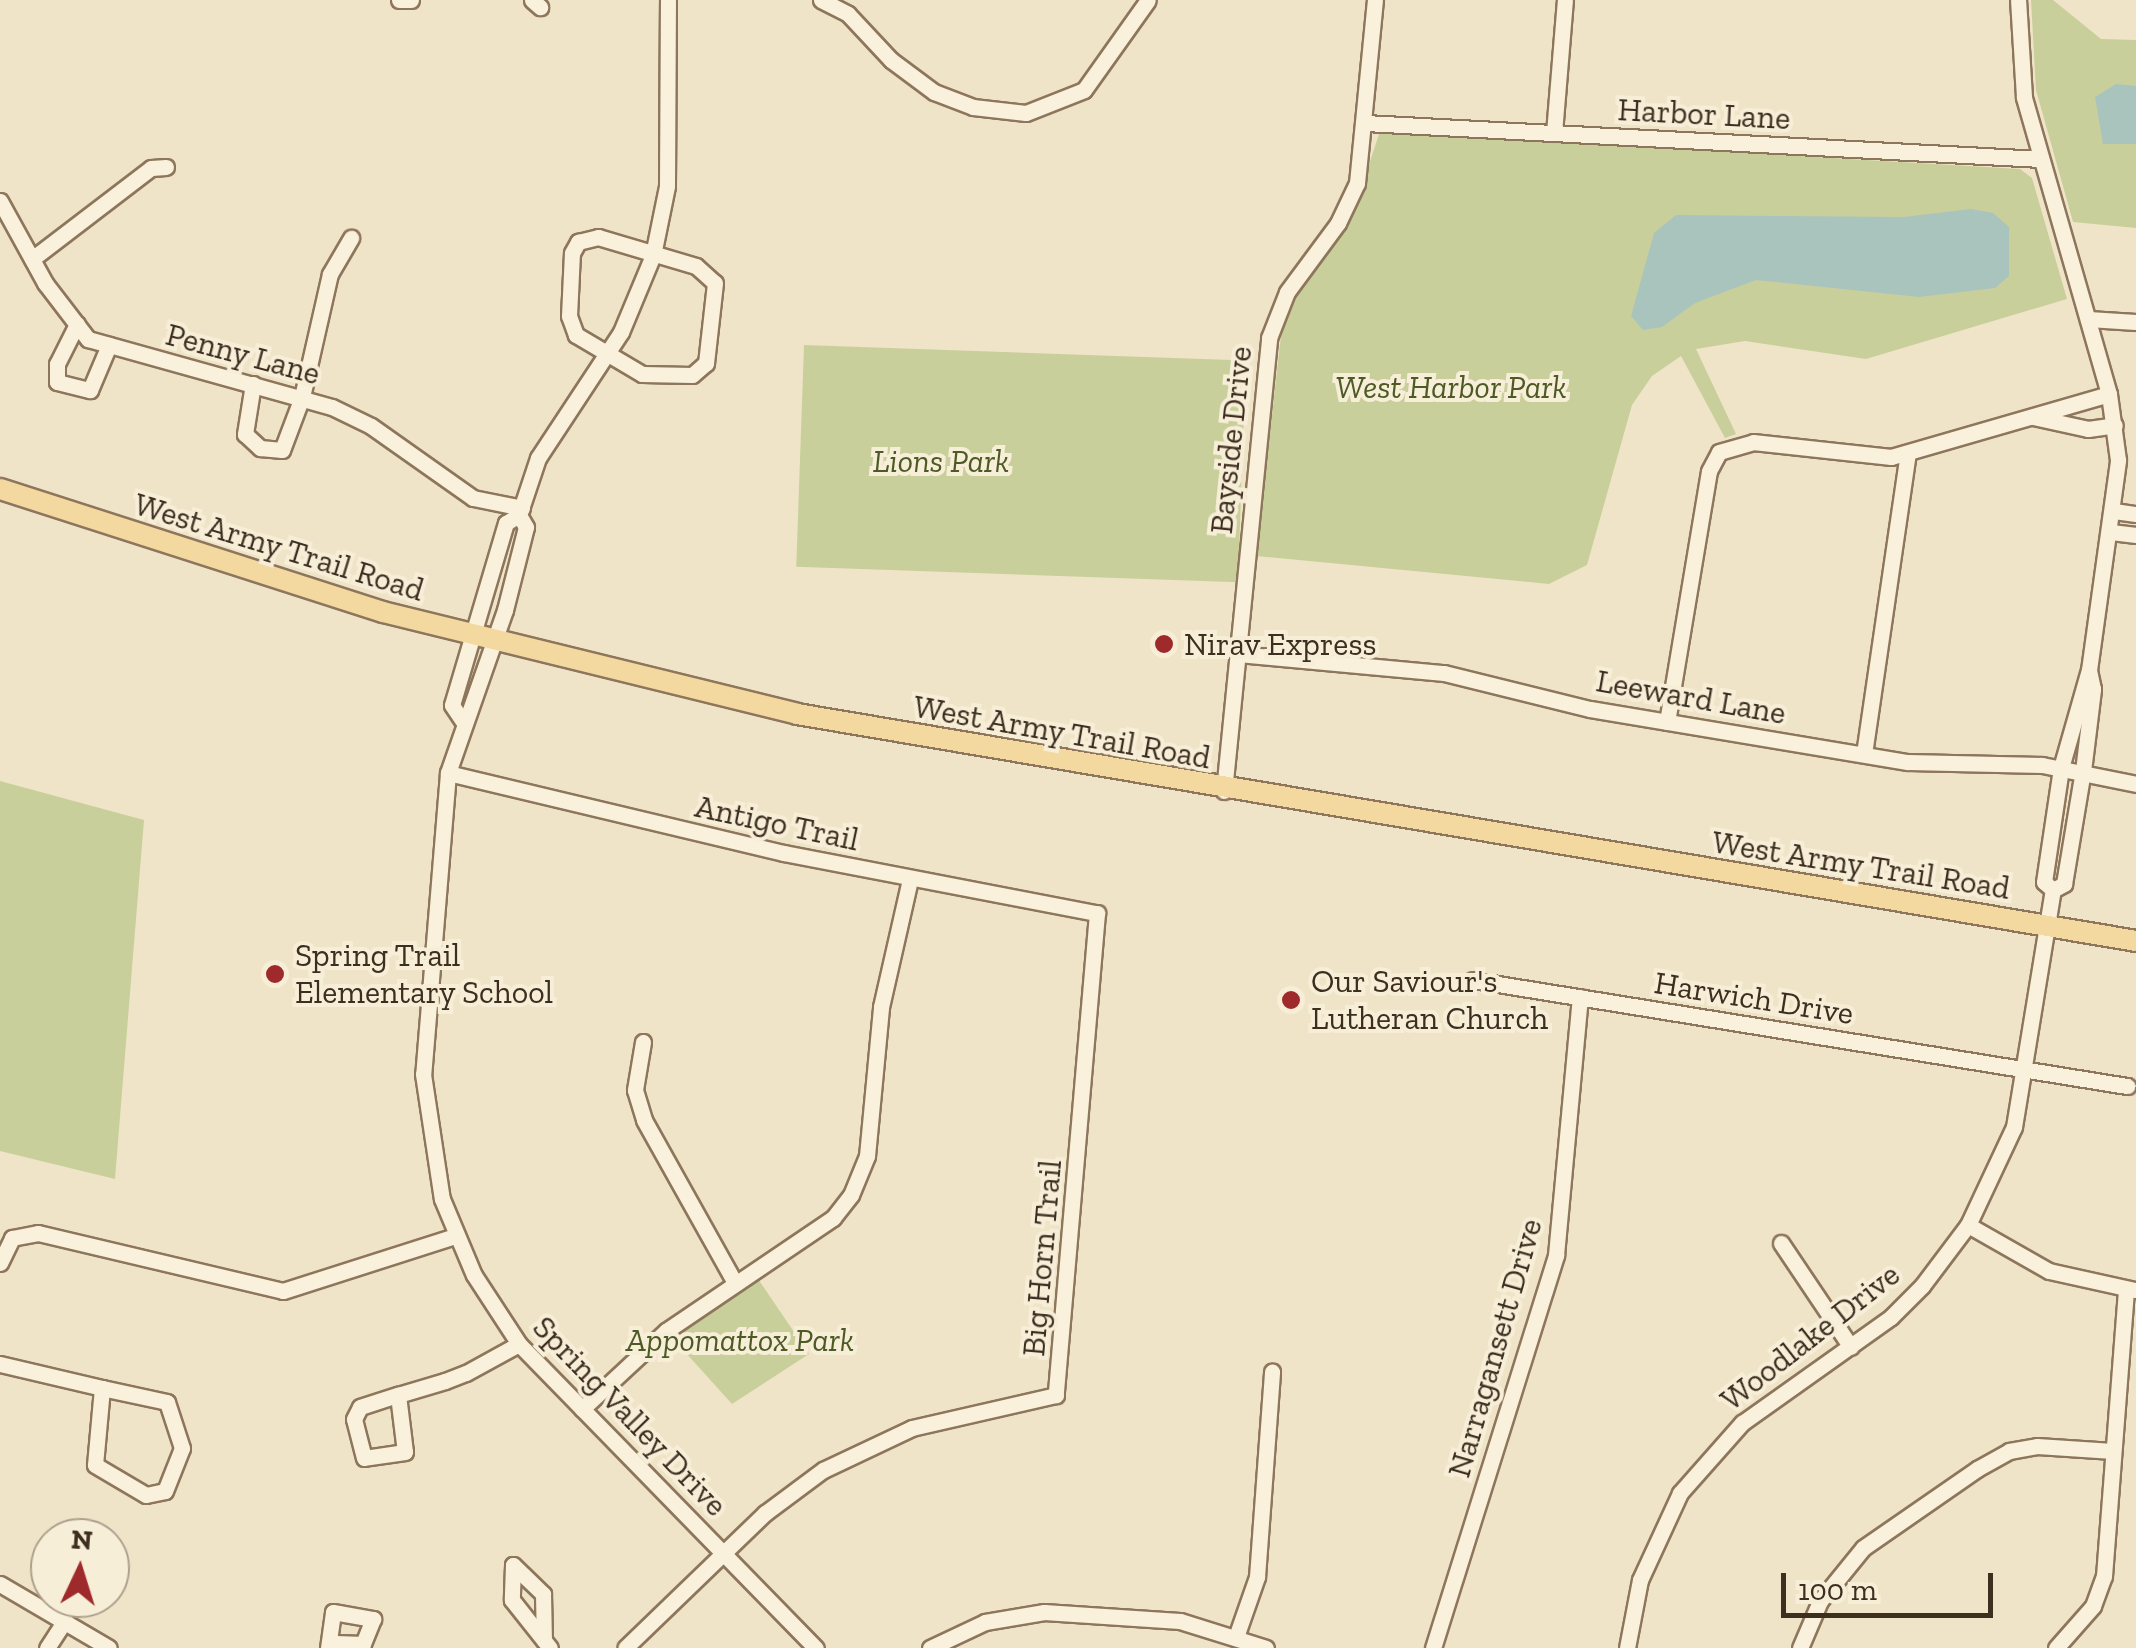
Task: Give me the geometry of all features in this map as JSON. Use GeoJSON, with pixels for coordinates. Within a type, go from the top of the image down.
{"type":"FeatureCollection","features":[{"type":"Feature","properties":{"kind":"main road","name":"West Army Trail Road"},"geometry":{"type":"LineString","coordinates":[[0,489],[233,567],[483,638],[797,714],[1224,791],[2136,941]]}},
{"type":"Feature","properties":{"kind":"street"},"geometry":{"type":"LineString","coordinates":[[399,0],[411,0]]}},
{"type":"Feature","properties":{"kind":"street"},"geometry":{"type":"LineString","coordinates":[[483,638],[506,524],[520,512],[538,458],[634,306],[652,255],[667,186],[668,0]]}},
{"type":"Feature","properties":{"kind":"street"},"geometry":{"type":"LineString","coordinates":[[821,0],[848,14],[891,60],[934,92],[973,107],[1026,113],[1084,90],[1148,0]]}},
{"type":"Feature","properties":{"kind":"street","name":"Bayside Drive"},"geometry":{"type":"LineString","coordinates":[[1224,791],[1268,338],[1288,292],[1349,202],[1365,122],[1375,0]]}},
{"type":"Feature","properties":{"kind":"street"},"geometry":{"type":"LineString","coordinates":[[1554,134],[1565,0]]}},
{"type":"Feature","properties":{"kind":"street","name":"Woodlake Drive"},"geometry":{"type":"LineString","coordinates":[[2018,0],[2021,77],[2040,159],[2088,318],[2115,425],[2114,511],[2089,670],[2061,768],[2044,882],[2053,890]]}},
{"type":"Feature","properties":{"kind":"street","name":"Harbor Lane"},"geometry":{"type":"LineString","coordinates":[[1365,122],[2040,159]]}},
{"type":"Feature","properties":{"kind":"street"},"geometry":{"type":"LineString","coordinates":[[32,259],[151,168],[166,167]]}},
{"type":"Feature","properties":{"kind":"street","name":"Penny Lane"},"geometry":{"type":"LineString","coordinates":[[0,201],[32,259],[88,338],[302,397],[371,426],[473,498],[520,512]]}},
{"type":"Feature","properties":{"kind":"street"},"geometry":{"type":"LineString","coordinates":[[598,237],[696,266],[715,283],[706,363],[692,374],[642,374],[603,356],[576,335],[569,316],[572,252],[578,242],[598,237]]}},
{"type":"Feature","properties":{"kind":"street"},"geometry":{"type":"LineString","coordinates":[[252,384],[245,434],[260,448],[282,450],[302,397],[330,274],[351,238]]}},
{"type":"Feature","properties":{"kind":"street"},"geometry":{"type":"LineString","coordinates":[[2088,318],[2136,322]]}},
{"type":"Feature","properties":{"kind":"street"},"geometry":{"type":"LineString","coordinates":[[77,324],[57,364],[57,382],[90,390],[109,345]]}},
{"type":"Feature","properties":{"kind":"street"},"geometry":{"type":"LineString","coordinates":[[1667,722],[1709,472],[1719,452],[1753,442],[1857,458],[1908,454],[2109,394]]}},
{"type":"Feature","properties":{"kind":"street"},"geometry":{"type":"LineString","coordinates":[[2033,418],[2088,429],[2115,425]]}},
{"type":"Feature","properties":{"kind":"street"},"geometry":{"type":"LineString","coordinates":[[1864,754],[1908,454]]}},
{"type":"Feature","properties":{"kind":"street"},"geometry":{"type":"LineString","coordinates":[[2114,511],[2136,514]]}},
{"type":"Feature","properties":{"kind":"street"},"geometry":{"type":"LineString","coordinates":[[2111,532],[2136,535]]}},
{"type":"Feature","properties":{"kind":"street","name":"Spring Valley Drive"},"geometry":{"type":"LineString","coordinates":[[483,638],[452,705],[462,720],[448,774],[423,1074],[431,1154],[456,1236],[519,1344],[816,1648]]}},
{"type":"Feature","properties":{"kind":"street","name":"Leeward Lane"},"geometry":{"type":"LineString","coordinates":[[1238,654],[1444,673],[1667,722],[1864,754],[2061,768],[2136,784]]}},
{"type":"Feature","properties":{"kind":"street","name":"Woodlake Drive"},"geometry":{"type":"LineString","coordinates":[[2053,890],[2064,884],[2084,771],[2093,689],[2089,670]]}},
{"type":"Feature","properties":{"kind":"street","name":"Antigo Trail"},"geometry":{"type":"LineString","coordinates":[[448,774],[910,879],[1097,913]]}},
{"type":"Feature","properties":{"kind":"street"},"geometry":{"type":"LineString","coordinates":[[582,1409],[666,1331],[734,1281],[833,1218],[858,1182],[869,1143],[885,980],[910,879]]}},
{"type":"Feature","properties":{"kind":"street","name":"Woodlake Drive"},"geometry":{"type":"LineString","coordinates":[[1627,1648],[1645,1566],[1680,1493],[1742,1423],[1851,1347],[1922,1286],[1968,1225],[2004,1154],[2026,1070],[2053,890]]}},
{"type":"Feature","properties":{"kind":"street","name":"Big Horn Trail"},"geometry":{"type":"LineString","coordinates":[[625,1648],[782,1499],[856,1451],[942,1418],[1056,1395],[1097,913]]}},
{"type":"Feature","properties":{"kind":"street","name":"Harwich Drive"},"geometry":{"type":"LineString","coordinates":[[1474,980],[2127,1086]]}},
{"type":"Feature","properties":{"kind":"street","name":"Narragansett Drive"},"geometry":{"type":"LineString","coordinates":[[1433,1648],[1556,1255],[1580,997]]}},
{"type":"Feature","properties":{"kind":"street"},"geometry":{"type":"LineString","coordinates":[[643,1042],[635,1090],[644,1120],[734,1281]]}},
{"type":"Feature","properties":{"kind":"street"},"geometry":{"type":"LineString","coordinates":[[1968,1225],[2049,1271],[2131,1290],[2100,1590],[2056,1648]]}},
{"type":"Feature","properties":{"kind":"street"},"geometry":{"type":"LineString","coordinates":[[0,1262],[12,1238],[38,1233],[283,1291],[456,1236]]}},
{"type":"Feature","properties":{"kind":"street"},"geometry":{"type":"LineString","coordinates":[[1782,1244],[1851,1347]]}},
{"type":"Feature","properties":{"kind":"street"},"geometry":{"type":"LineString","coordinates":[[398,1395],[404,1452],[364,1458],[356,1412],[398,1395],[466,1373],[519,1344]]}},
{"type":"Feature","properties":{"kind":"street"},"geometry":{"type":"LineString","coordinates":[[0,1364],[168,1402],[182,1448],[165,1491],[146,1494],[94,1465],[102,1388]]}},
{"type":"Feature","properties":{"kind":"street"},"geometry":{"type":"LineString","coordinates":[[1236,1637],[1257,1577],[1272,1372]]}},
{"type":"Feature","properties":{"kind":"street"},"geometry":{"type":"LineString","coordinates":[[1800,1648],[1820,1601],[1862,1548],[1977,1469],[2027,1447],[2114,1451]]}},
{"type":"Feature","properties":{"kind":"street"},"geometry":{"type":"LineString","coordinates":[[0,1584],[109,1648]]}},
{"type":"Feature","properties":{"kind":"street"},"geometry":{"type":"LineString","coordinates":[[930,1648],[985,1622],[1044,1612],[1180,1621],[1266,1648]]}},
{"type":"Feature","properties":{"kind":"street"},"geometry":{"type":"LineString","coordinates":[[47,1648],[65,1620]]}},
{"type":"Feature","properties":{"kind":"green space"},"geometry":{"type":"Polygon","coordinates":[[[2031,0],[2053,0],[2101,39],[2136,40],[2136,228],[2073,222],[2036,90],[2031,0]]]}},
{"type":"Feature","properties":{"kind":"green space","name":"West Harbor Park"},"geometry":{"type":"Polygon","coordinates":[[[1380,131],[2020,169],[2032,178],[2067,299],[1866,359],[1745,341],[1696,349],[1736,434],[1725,438],[1681,356],[1652,376],[1632,405],[1587,565],[1549,584],[1256,556],[1283,318],[1358,198],[1380,131]]]}},
{"type":"Feature","properties":{"kind":"green space","name":"Lions Park"},"geometry":{"type":"Polygon","coordinates":[[[804,345],[1246,360],[1238,582],[796,567],[804,345]]]}},
{"type":"Feature","properties":{"kind":"green space"},"geometry":{"type":"Polygon","coordinates":[[[0,781],[144,820],[115,1179],[0,1151],[0,781]]]}},
{"type":"Feature","properties":{"kind":"green space","name":"Appomattox Park"},"geometry":{"type":"Polygon","coordinates":[[[752,1270],[809,1354],[732,1404],[666,1331],[752,1270]]]}},
{"type":"Feature","properties":{"kind":"water"},"geometry":{"type":"Polygon","coordinates":[[[2116,84],[2136,86],[2136,144],[2103,144],[2095,97],[2116,84]]]}},
{"type":"Feature","properties":{"kind":"water"},"geometry":{"type":"Polygon","coordinates":[[[1971,209],[1993,213],[2009,227],[2009,276],[1995,288],[1919,297],[1756,280],[1695,303],[1662,327],[1643,330],[1631,316],[1654,233],[1676,215],[1904,217],[1971,209]]]}},
{"type":"Feature","properties":{"kind":"place","name":"Nirav Express"},"geometry":{"type":"Point","coordinates":[1164,644]}},
{"type":"Feature","properties":{"kind":"place","name":"Spring Trail Elementary School"},"geometry":{"type":"Point","coordinates":[275,974]}},
{"type":"Feature","properties":{"kind":"place","name":"Our Saviour's Lutheran Church"},"geometry":{"type":"Point","coordinates":[1291,1000]}}]}
